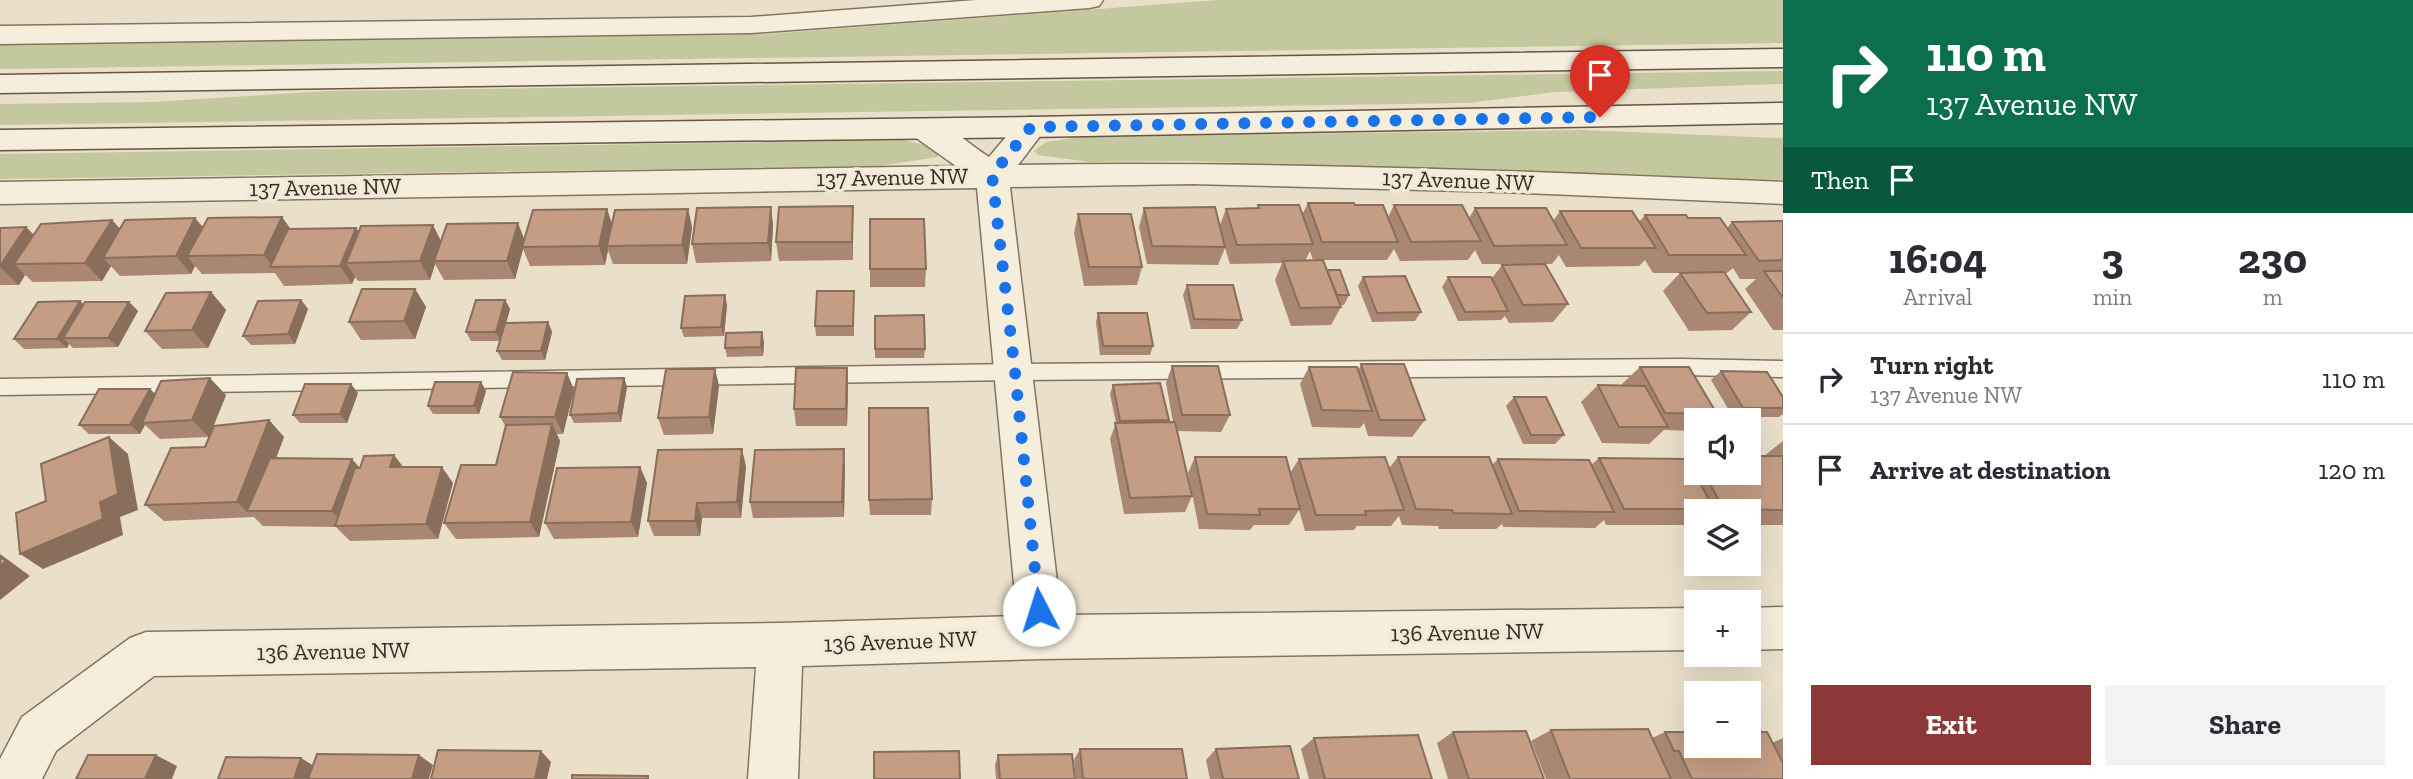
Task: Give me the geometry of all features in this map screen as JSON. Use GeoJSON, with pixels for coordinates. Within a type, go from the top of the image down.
{"type":"FeatureCollection","features":[{"type":"Feature","properties":{"kind":"street"},"geometry":{"type":"LineString","coordinates":[[0,35],[751,25],[1089,0]]}},
{"type":"Feature","properties":{"kind":"street"},"geometry":{"type":"LineString","coordinates":[[0,84],[1778,57]]}},
{"type":"Feature","properties":{"kind":"street"},"geometry":{"type":"LineString","coordinates":[[1521,118],[1623,103],[1783,97]]}},
{"type":"Feature","properties":{"kind":"street"},"geometry":{"type":"LineString","coordinates":[[0,140],[1031,127],[1783,113]]}},
{"type":"Feature","properties":{"kind":"street"},"geometry":{"type":"LineString","coordinates":[[1031,127],[992,175],[1041,637]]}},
{"type":"Feature","properties":{"kind":"street"},"geometry":{"type":"LineString","coordinates":[[922,128],[992,175]]}},
{"type":"Feature","properties":{"kind":"street","name":"137 Avenue NW"},"geometry":{"type":"LineString","coordinates":[[0,193],[1192,173],[1502,181],[1783,193]]}},
{"type":"Feature","properties":{"kind":"street"},"geometry":{"type":"LineString","coordinates":[[1761,629],[1783,628]]}},
{"type":"Feature","properties":{"kind":"street","name":"136 Avenue NW"},"geometry":{"type":"LineString","coordinates":[[16,779],[39,734],[146,654],[780,645],[1041,637],[1684,629]]}},
{"type":"Feature","properties":{"kind":"street"},"geometry":{"type":"LineString","coordinates":[[773,779],[780,645]]}},
{"type":"Feature","properties":{"kind":"lane"},"geometry":{"type":"LineString","coordinates":[[0,387],[1015,372],[1682,367],[1783,369]]}},
{"type":"Feature","properties":{"kind":"green space"},"geometry":{"type":"Polygon","coordinates":[[[1217,0],[1783,0],[1783,43],[0,69],[0,45],[10,44],[767,34],[1217,0]]]}},
{"type":"Feature","properties":{"kind":"green space"},"geometry":{"type":"Polygon","coordinates":[[[1783,71],[1783,84],[1555,92],[1468,103],[0,125],[0,104],[152,102],[327,91],[1783,71]]]}},
{"type":"Feature","properties":{"kind":"green space"},"geometry":{"type":"Polygon","coordinates":[[[1581,130],[1783,138],[1783,180],[1189,161],[1090,162],[1038,155],[1034,151],[1046,142],[1080,137],[1581,130]]]}},
{"type":"Feature","properties":{"kind":"green space"},"geometry":{"type":"Polygon","coordinates":[[[904,140],[937,148],[938,157],[880,166],[0,179],[0,154],[904,140]]]}},
{"type":"Feature","properties":{"kind":"building"},"geometry":{"type":"Polygon","coordinates":[[[1308,203],[1383,205],[1398,242],[1322,242],[1308,203]]]}},
{"type":"Feature","properties":{"kind":"building"},"geometry":{"type":"Polygon","coordinates":[[[1258,205],[1299,205],[1313,244],[1237,245],[1226,209],[1259,208],[1258,205]]]}},
{"type":"Feature","properties":{"kind":"building"},"geometry":{"type":"Polygon","coordinates":[[[1394,205],[1462,205],[1481,241],[1411,242],[1394,205]]]}},
{"type":"Feature","properties":{"kind":"building"},"geometry":{"type":"Polygon","coordinates":[[[853,206],[852,242],[776,242],[779,207],[853,206]]]}},
{"type":"Feature","properties":{"kind":"building"},"geometry":{"type":"Polygon","coordinates":[[[771,207],[768,243],[692,244],[697,208],[771,207]]]}},
{"type":"Feature","properties":{"kind":"building"},"geometry":{"type":"Polygon","coordinates":[[[1215,207],[1225,247],[1152,246],[1144,208],[1215,207]]]}},
{"type":"Feature","properties":{"kind":"building"},"geometry":{"type":"Polygon","coordinates":[[[1475,208],[1546,208],[1567,245],[1494,246],[1475,208]]]}},
{"type":"Feature","properties":{"kind":"building"},"geometry":{"type":"Polygon","coordinates":[[[607,209],[599,246],[522,247],[533,210],[607,209]]]}},
{"type":"Feature","properties":{"kind":"building"},"geometry":{"type":"Polygon","coordinates":[[[688,209],[682,245],[607,246],[615,210],[688,209]]]}},
{"type":"Feature","properties":{"kind":"building"},"geometry":{"type":"Polygon","coordinates":[[[1560,211],[1632,211],[1656,248],[1581,248],[1560,211]]]}},
{"type":"Feature","properties":{"kind":"building"},"geometry":{"type":"Polygon","coordinates":[[[1078,214],[1131,214],[1142,267],[1089,267],[1078,214]]]}},
{"type":"Feature","properties":{"kind":"building"},"geometry":{"type":"Polygon","coordinates":[[[1645,215],[1720,218],[1746,255],[1669,255],[1645,215]]]}},
{"type":"Feature","properties":{"kind":"building"},"geometry":{"type":"Polygon","coordinates":[[[282,217],[264,255],[187,256],[208,218],[282,217]]]}},
{"type":"Feature","properties":{"kind":"building"},"geometry":{"type":"Polygon","coordinates":[[[195,218],[176,256],[103,258],[125,220],[195,218]]]}},
{"type":"Feature","properties":{"kind":"building"},"geometry":{"type":"Polygon","coordinates":[[[870,219],[924,219],[926,269],[870,269],[870,219]]]}},
{"type":"Feature","properties":{"kind":"building"},"geometry":{"type":"Polygon","coordinates":[[[112,220],[85,263],[14,264],[41,224],[112,220]]]}},
{"type":"Feature","properties":{"kind":"building"},"geometry":{"type":"Polygon","coordinates":[[[1783,221],[1783,260],[1759,261],[1732,222],[1783,221]]]}},
{"type":"Feature","properties":{"kind":"building"},"geometry":{"type":"Polygon","coordinates":[[[518,223],[507,261],[434,261],[447,224],[518,223]]]}},
{"type":"Feature","properties":{"kind":"building"},"geometry":{"type":"Polygon","coordinates":[[[433,225],[420,261],[346,263],[361,226],[433,225]]]}},
{"type":"Feature","properties":{"kind":"building"},"geometry":{"type":"Polygon","coordinates":[[[26,227],[0,266],[0,228],[26,227]]]}},
{"type":"Feature","properties":{"kind":"building"},"geometry":{"type":"Polygon","coordinates":[[[356,228],[340,266],[270,267],[288,229],[356,228]]]}},
{"type":"Feature","properties":{"kind":"building"},"geometry":{"type":"Polygon","coordinates":[[[1323,260],[1341,307],[1300,308],[1283,261],[1323,260]]]}},
{"type":"Feature","properties":{"kind":"building"},"geometry":{"type":"Polygon","coordinates":[[[1545,264],[1568,304],[1523,305],[1502,265],[1545,264]]]}},
{"type":"Feature","properties":{"kind":"building"},"geometry":{"type":"Polygon","coordinates":[[[1327,270],[1340,270],[1349,295],[1337,295],[1327,270]]]}},
{"type":"Feature","properties":{"kind":"building"},"geometry":{"type":"Polygon","coordinates":[[[1764,271],[1783,271],[1783,298],[1764,271]]]}},
{"type":"Feature","properties":{"kind":"building"},"geometry":{"type":"Polygon","coordinates":[[[1724,272],[1751,312],[1707,313],[1680,273],[1724,272]]]}},
{"type":"Feature","properties":{"kind":"building"},"geometry":{"type":"Polygon","coordinates":[[[1405,276],[1421,312],[1377,313],[1363,277],[1405,276]]]}},
{"type":"Feature","properties":{"kind":"building"},"geometry":{"type":"Polygon","coordinates":[[[1448,277],[1491,277],[1508,311],[1465,312],[1448,277]]]}},
{"type":"Feature","properties":{"kind":"building"},"geometry":{"type":"Polygon","coordinates":[[[1187,285],[1233,285],[1242,320],[1194,319],[1187,285]]]}},
{"type":"Feature","properties":{"kind":"building"},"geometry":{"type":"Polygon","coordinates":[[[362,289],[415,289],[404,321],[349,322],[362,289]]]}},
{"type":"Feature","properties":{"kind":"building"},"geometry":{"type":"Polygon","coordinates":[[[817,291],[854,291],[853,326],[815,326],[817,291]]]}},
{"type":"Feature","properties":{"kind":"building"},"geometry":{"type":"Polygon","coordinates":[[[211,292],[192,330],[145,331],[166,293],[211,292]]]}},
{"type":"Feature","properties":{"kind":"building"},"geometry":{"type":"Polygon","coordinates":[[[725,295],[721,327],[681,328],[685,296],[725,295]]]}},
{"type":"Feature","properties":{"kind":"building"},"geometry":{"type":"Polygon","coordinates":[[[301,300],[288,334],[243,336],[258,301],[301,300]]]}},
{"type":"Feature","properties":{"kind":"building"},"geometry":{"type":"Polygon","coordinates":[[[476,300],[505,300],[496,332],[466,332],[476,300]]]}},
{"type":"Feature","properties":{"kind":"building"},"geometry":{"type":"Polygon","coordinates":[[[80,301],[57,339],[14,339],[38,302],[80,301]]]}},
{"type":"Feature","properties":{"kind":"building"},"geometry":{"type":"Polygon","coordinates":[[[85,302],[129,302],[108,338],[63,338],[85,302]]]}},
{"type":"Feature","properties":{"kind":"building"},"geometry":{"type":"Polygon","coordinates":[[[1098,313],[1147,313],[1153,346],[1103,346],[1098,313]]]}},
{"type":"Feature","properties":{"kind":"building"},"geometry":{"type":"Polygon","coordinates":[[[924,315],[925,349],[875,349],[875,316],[924,315]]]}},
{"type":"Feature","properties":{"kind":"building"},"geometry":{"type":"Polygon","coordinates":[[[548,322],[541,351],[497,351],[505,323],[548,322]]]}},
{"type":"Feature","properties":{"kind":"building"},"geometry":{"type":"Polygon","coordinates":[[[762,332],[761,347],[725,348],[726,333],[762,332]]]}},
{"type":"Feature","properties":{"kind":"building"},"geometry":{"type":"Polygon","coordinates":[[[1361,364],[1404,364],[1425,420],[1380,420],[1361,364]]]}},
{"type":"Feature","properties":{"kind":"building"},"geometry":{"type":"Polygon","coordinates":[[[1172,366],[1218,366],[1230,415],[1182,415],[1172,366]]]}},
{"type":"Feature","properties":{"kind":"building"},"geometry":{"type":"Polygon","coordinates":[[[1309,367],[1357,367],[1372,411],[1322,410],[1309,367]]]}},
{"type":"Feature","properties":{"kind":"building"},"geometry":{"type":"Polygon","coordinates":[[[1640,367],[1689,367],[1713,408],[1684,408],[1684,413],[1665,413],[1640,367]]]}},
{"type":"Feature","properties":{"kind":"building"},"geometry":{"type":"Polygon","coordinates":[[[796,368],[847,368],[846,409],[794,409],[796,368]]]}},
{"type":"Feature","properties":{"kind":"building"},"geometry":{"type":"Polygon","coordinates":[[[666,369],[715,369],[709,417],[658,418],[666,369]]]}},
{"type":"Feature","properties":{"kind":"building"},"geometry":{"type":"Polygon","coordinates":[[[1721,371],[1767,372],[1783,397],[1783,408],[1743,408],[1721,371]]]}},
{"type":"Feature","properties":{"kind":"building"},"geometry":{"type":"Polygon","coordinates":[[[513,372],[567,373],[555,417],[500,417],[513,372]]]}},
{"type":"Feature","properties":{"kind":"building"},"geometry":{"type":"Polygon","coordinates":[[[210,378],[192,420],[142,423],[161,381],[210,378]]]}},
{"type":"Feature","properties":{"kind":"building"},"geometry":{"type":"Polygon","coordinates":[[[624,378],[618,413],[570,415],[577,379],[624,378]]]}},
{"type":"Feature","properties":{"kind":"building"},"geometry":{"type":"Polygon","coordinates":[[[435,382],[481,382],[474,406],[428,406],[435,382]]]}},
{"type":"Feature","properties":{"kind":"building"},"geometry":{"type":"Polygon","coordinates":[[[1160,383],[1169,420],[1120,421],[1113,385],[1160,383]]]}},
{"type":"Feature","properties":{"kind":"building"},"geometry":{"type":"Polygon","coordinates":[[[305,384],[351,384],[340,414],[293,415],[305,384]]]}},
{"type":"Feature","properties":{"kind":"building"},"geometry":{"type":"Polygon","coordinates":[[[1598,385],[1645,386],[1668,427],[1619,427],[1598,385]]]}},
{"type":"Feature","properties":{"kind":"building"},"geometry":{"type":"Polygon","coordinates":[[[99,389],[150,389],[130,425],[79,425],[99,389]]]}},
{"type":"Feature","properties":{"kind":"building"},"geometry":{"type":"Polygon","coordinates":[[[1514,397],[1546,397],[1564,435],[1531,435],[1514,397]]]}},
{"type":"Feature","properties":{"kind":"building"},"geometry":{"type":"Polygon","coordinates":[[[869,408],[928,408],[932,499],[869,500],[869,408]]]}},
{"type":"Feature","properties":{"kind":"building"},"geometry":{"type":"Polygon","coordinates":[[[269,420],[237,502],[145,505],[171,448],[205,447],[214,426],[269,420]]]}},
{"type":"Feature","properties":{"kind":"building"},"geometry":{"type":"Polygon","coordinates":[[[1175,422],[1192,496],[1130,498],[1115,423],[1175,422]]]}},
{"type":"Feature","properties":{"kind":"building"},"geometry":{"type":"Polygon","coordinates":[[[552,424],[530,522],[444,523],[461,465],[496,465],[506,425],[552,424]]]}},
{"type":"Feature","properties":{"kind":"building"},"geometry":{"type":"Polygon","coordinates":[[[109,437],[118,494],[100,502],[103,519],[20,554],[16,513],[46,501],[41,464],[109,437]]]}},
{"type":"Feature","properties":{"kind":"building"},"geometry":{"type":"Polygon","coordinates":[[[742,449],[737,502],[697,503],[695,521],[648,521],[658,450],[742,449]]]}},
{"type":"Feature","properties":{"kind":"building"},"geometry":{"type":"Polygon","coordinates":[[[844,449],[842,502],[750,502],[755,450],[844,449]]]}},
{"type":"Feature","properties":{"kind":"building"},"geometry":{"type":"Polygon","coordinates":[[[394,455],[390,467],[442,467],[426,524],[335,526],[355,468],[360,468],[364,456],[394,455]]]}},
{"type":"Feature","properties":{"kind":"building"},"geometry":{"type":"Polygon","coordinates":[[[1761,456],[1783,456],[1783,510],[1761,510],[1761,499],[1718,499],[1710,485],[1761,485],[1761,456]]]}},
{"type":"Feature","properties":{"kind":"building"},"geometry":{"type":"Polygon","coordinates":[[[1195,457],[1286,457],[1300,509],[1259,509],[1260,515],[1207,514],[1195,457]]]}},
{"type":"Feature","properties":{"kind":"building"},"geometry":{"type":"Polygon","coordinates":[[[1385,457],[1404,510],[1365,511],[1366,515],[1316,515],[1299,459],[1385,457]]]}},
{"type":"Feature","properties":{"kind":"building"},"geometry":{"type":"Polygon","coordinates":[[[1398,457],[1489,457],[1512,514],[1416,509],[1398,457]]]}},
{"type":"Feature","properties":{"kind":"building"},"geometry":{"type":"Polygon","coordinates":[[[270,458],[352,459],[332,511],[247,511],[270,458]]]}},
{"type":"Feature","properties":{"kind":"building"},"geometry":{"type":"Polygon","coordinates":[[[1599,458],[1684,459],[1684,485],[1701,485],[1709,499],[1684,499],[1684,509],[1624,509],[1599,458]]]}},
{"type":"Feature","properties":{"kind":"building"},"geometry":{"type":"Polygon","coordinates":[[[1498,459],[1589,460],[1614,512],[1519,511],[1498,459]]]}},
{"type":"Feature","properties":{"kind":"building"},"geometry":{"type":"Polygon","coordinates":[[[640,467],[631,522],[545,523],[557,468],[640,467]]]}},
{"type":"Feature","properties":{"kind":"building"},"geometry":{"type":"Polygon","coordinates":[[[1648,729],[1671,779],[1570,779],[1551,730],[1648,729]]]}},
{"type":"Feature","properties":{"kind":"building"},"geometry":{"type":"Polygon","coordinates":[[[1526,731],[1544,779],[1469,779],[1453,732],[1526,731]]]}},
{"type":"Feature","properties":{"kind":"building"},"geometry":{"type":"Polygon","coordinates":[[[1665,732],[1684,732],[1684,758],[1761,758],[1761,732],[1767,732],[1783,763],[1783,779],[1692,779],[1679,751],[1674,751],[1665,732]]]}},
{"type":"Feature","properties":{"kind":"building"},"geometry":{"type":"Polygon","coordinates":[[[1418,735],[1432,779],[1325,779],[1314,738],[1418,735]]]}},
{"type":"Feature","properties":{"kind":"building"},"geometry":{"type":"Polygon","coordinates":[[[1290,746],[1299,779],[1223,779],[1216,749],[1290,746]]]}},
{"type":"Feature","properties":{"kind":"building"},"geometry":{"type":"Polygon","coordinates":[[[1080,749],[1182,749],[1187,779],[1083,779],[1080,749]]]}},
{"type":"Feature","properties":{"kind":"building"},"geometry":{"type":"Polygon","coordinates":[[[438,750],[541,751],[535,779],[431,779],[438,750]]]}},
{"type":"Feature","properties":{"kind":"building"},"geometry":{"type":"Polygon","coordinates":[[[959,751],[960,779],[874,779],[874,752],[959,751]]]}},
{"type":"Feature","properties":{"kind":"building"},"geometry":{"type":"Polygon","coordinates":[[[317,754],[419,755],[412,779],[308,779],[317,754]]]}},
{"type":"Feature","properties":{"kind":"building"},"geometry":{"type":"Polygon","coordinates":[[[1072,754],[1075,779],[1000,779],[998,755],[1072,754]]]}},
{"type":"Feature","properties":{"kind":"building"},"geometry":{"type":"Polygon","coordinates":[[[88,755],[156,755],[145,779],[76,779],[88,755]]]}},
{"type":"Feature","properties":{"kind":"building"},"geometry":{"type":"Polygon","coordinates":[[[226,757],[301,758],[294,779],[218,779],[226,757]]]}},
{"type":"Feature","properties":{"kind":"building"},"geometry":{"type":"Polygon","coordinates":[[[572,775],[648,776],[648,779],[572,779],[572,775]]]}},
{"type":"Feature","properties":{"kind":"route"},"geometry":{"type":"LineString","coordinates":[[1039,610],[992,175],[1031,127],[1600,117]]}}]}
